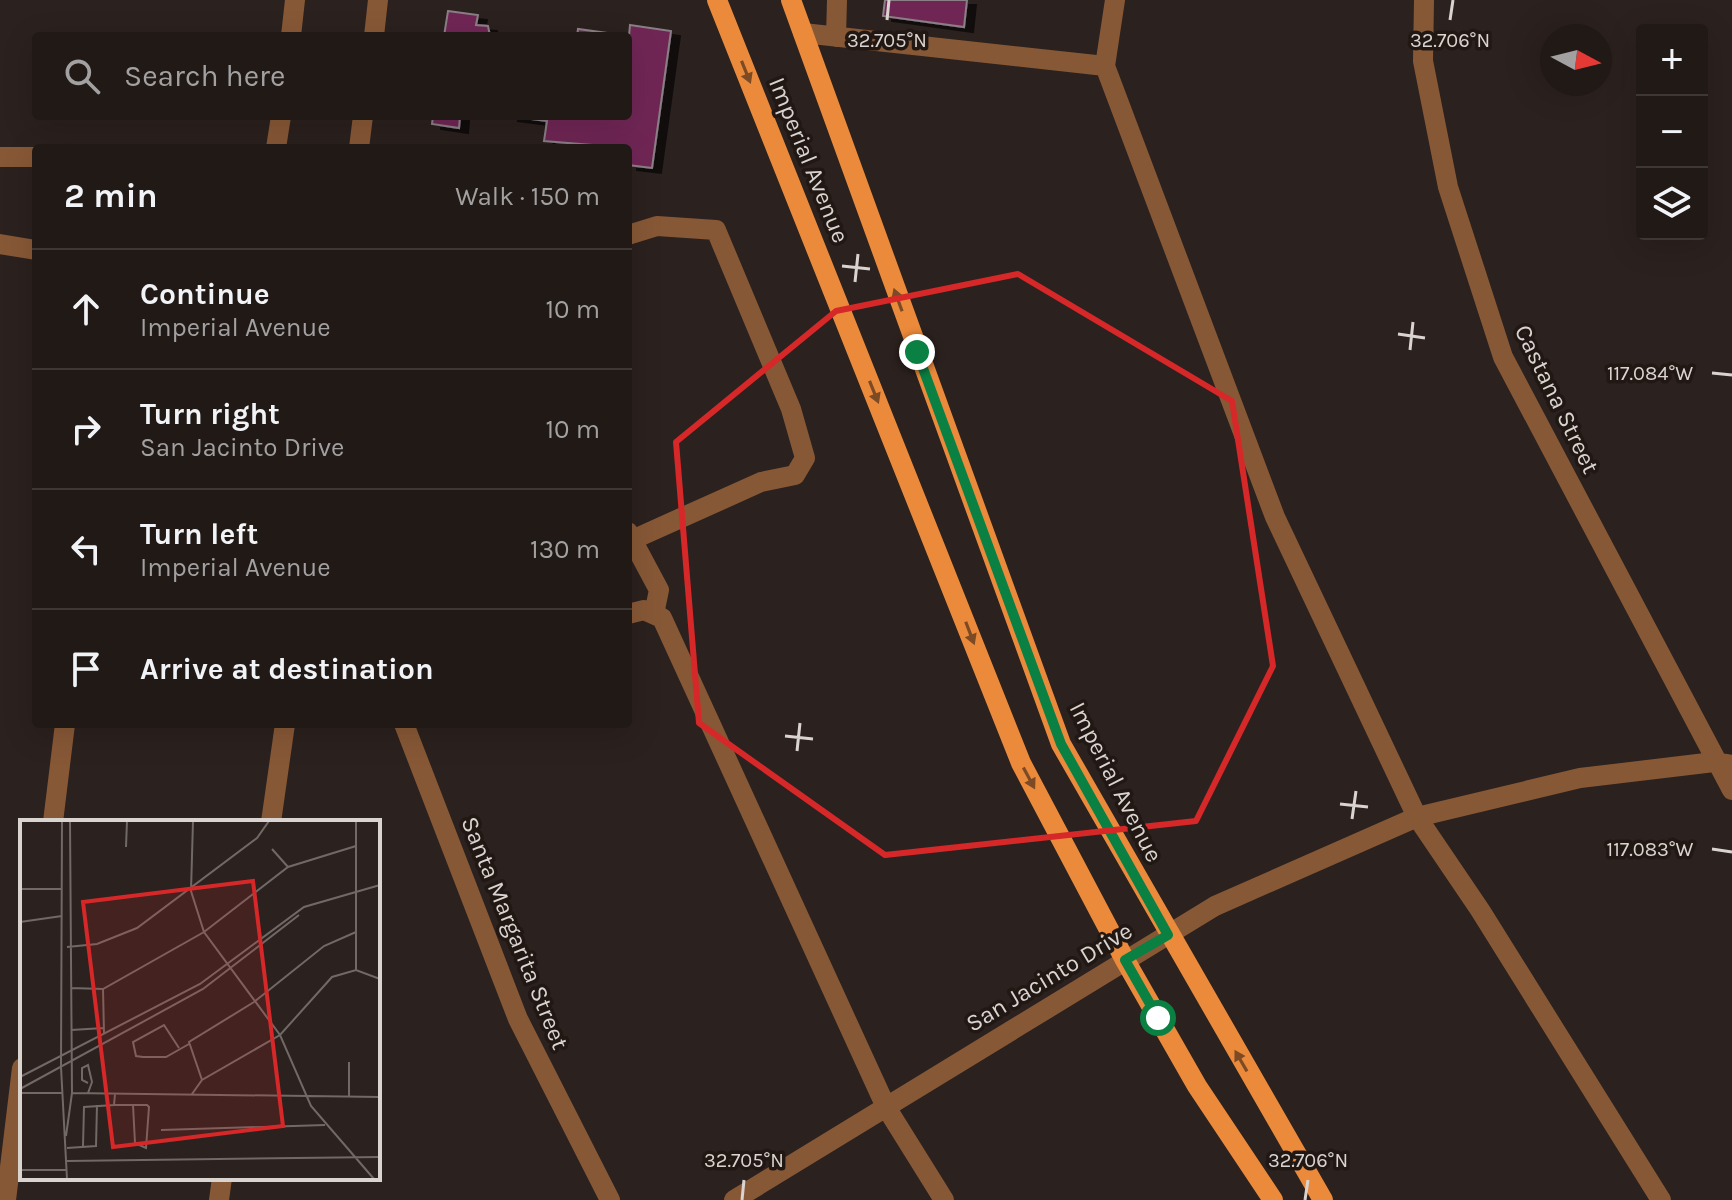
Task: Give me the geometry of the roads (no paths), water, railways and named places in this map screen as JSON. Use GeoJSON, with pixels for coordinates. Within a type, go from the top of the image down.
{"type":"FeatureCollection","features":[{"type":"Feature","properties":{"kind":"main road","name":"Imperial Avenue"},"geometry":{"type":"LineString","coordinates":[[717,0],[1021,763],[1125,960],[1197,1086],[1273,1200]]}},
{"type":"Feature","properties":{"kind":"main road","name":"Imperial Avenue"},"geometry":{"type":"LineString","coordinates":[[791,0],[1061,744],[1323,1200]]}},
{"type":"Feature","properties":{"kind":"street"},"geometry":{"type":"LineString","coordinates":[[291,32],[295,0]]}},
{"type":"Feature","properties":{"kind":"street"},"geometry":{"type":"LineString","coordinates":[[374,32],[378,0]]}},
{"type":"Feature","properties":{"kind":"street"},"geometry":{"type":"LineString","coordinates":[[836,37],[837,0]]}},
{"type":"Feature","properties":{"kind":"street"},"geometry":{"type":"LineString","coordinates":[[1115,0],[1105,66],[1275,517],[1417,817],[1480,910],[1661,1200]]}},
{"type":"Feature","properties":{"kind":"street","name":"Castana Street"},"geometry":{"type":"LineString","coordinates":[[1424,0],[1423,61],[1448,187],[1503,357],[1723,763],[1732,790]]}},
{"type":"Feature","properties":{"kind":"street"},"geometry":{"type":"LineString","coordinates":[[803,33],[1105,66]]}},
{"type":"Feature","properties":{"kind":"street"},"geometry":{"type":"LineString","coordinates":[[277,144],[280,120]]}},
{"type":"Feature","properties":{"kind":"street"},"geometry":{"type":"LineString","coordinates":[[360,144],[362,120]]}},
{"type":"Feature","properties":{"kind":"street"},"geometry":{"type":"LineString","coordinates":[[0,157],[32,157]]}},
{"type":"Feature","properties":{"kind":"street"},"geometry":{"type":"LineString","coordinates":[[632,234],[657,226],[716,230],[791,409],[805,458],[795,475],[761,482],[632,535]]}},
{"type":"Feature","properties":{"kind":"street"},"geometry":{"type":"LineString","coordinates":[[0,244],[32,249]]}},
{"type":"Feature","properties":{"kind":"street"},"geometry":{"type":"LineString","coordinates":[[632,540],[659,590],[654,614]]}},
{"type":"Feature","properties":{"kind":"street"},"geometry":{"type":"LineString","coordinates":[[632,613],[644,610],[662,618],[886,1107],[944,1200]]}},
{"type":"Feature","properties":{"kind":"street"},"geometry":{"type":"LineString","coordinates":[[53,820],[65,728]]}},
{"type":"Feature","properties":{"kind":"street"},"geometry":{"type":"LineString","coordinates":[[271,820],[284,728]]}},
{"type":"Feature","properties":{"kind":"street","name":"Santa Margarita Street"},"geometry":{"type":"LineString","coordinates":[[406,728],[518,1019],[610,1200]]}},
{"type":"Feature","properties":{"kind":"street","name":"San Jacinto Drive"},"geometry":{"type":"LineString","coordinates":[[734,1200],[1215,906],[1417,817],[1580,778],[1723,763]]}},
{"type":"Feature","properties":{"kind":"street"},"geometry":{"type":"LineString","coordinates":[[6,1200],[20,1084]]}},
{"type":"Feature","properties":{"kind":"street"},"geometry":{"type":"LineString","coordinates":[[219,1200],[222,1180]]}}]}
